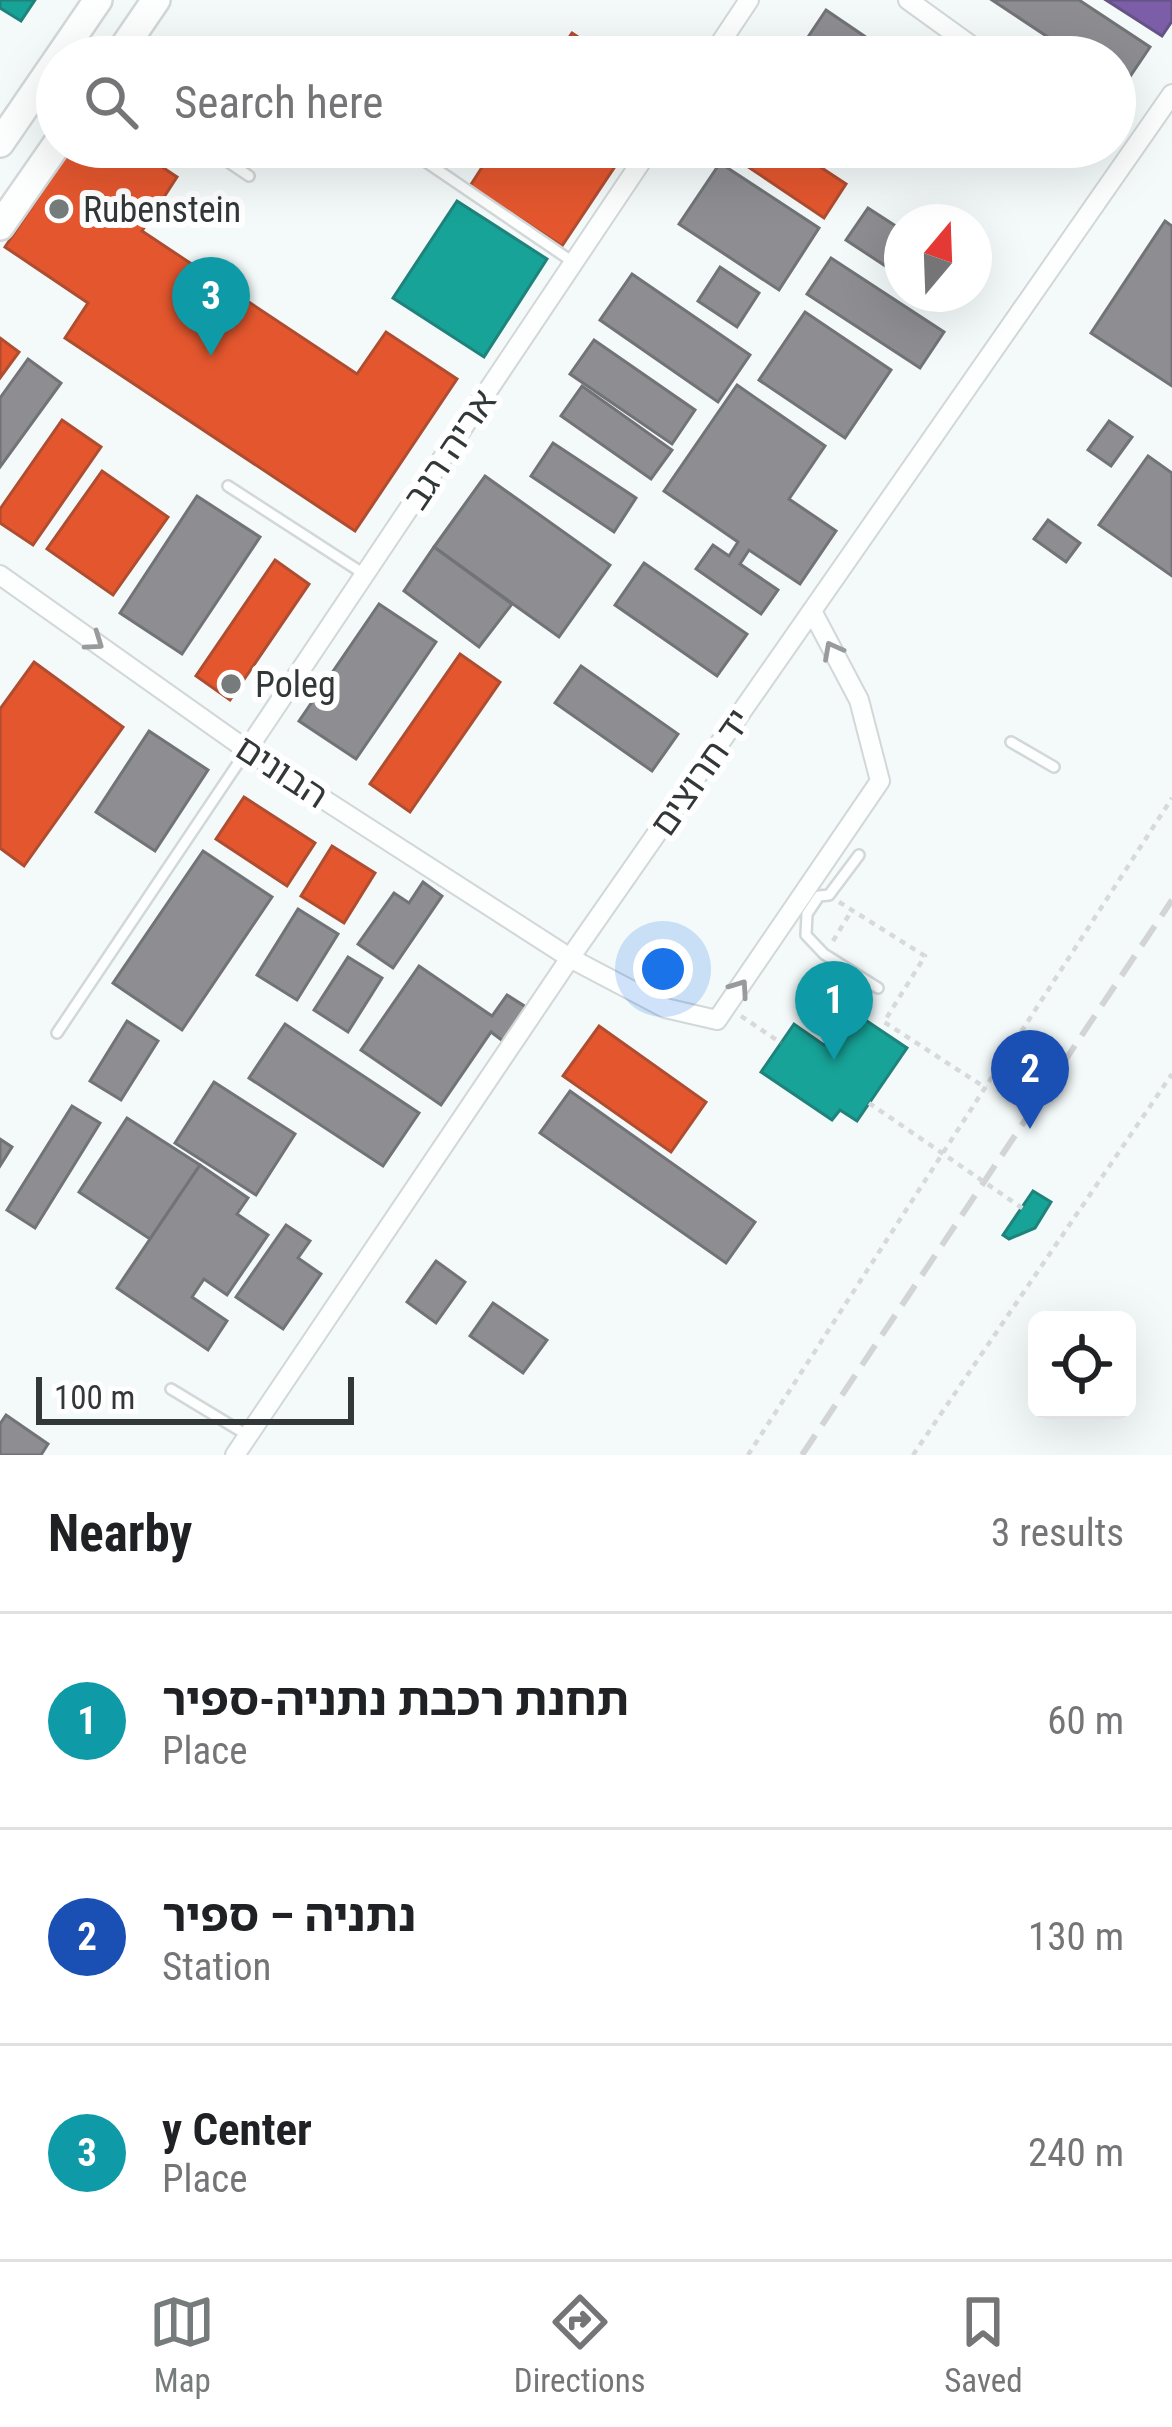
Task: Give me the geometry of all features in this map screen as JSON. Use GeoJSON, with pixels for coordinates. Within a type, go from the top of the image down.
{"type":"FeatureCollection","features":[{"type":"Feature","properties":{"kind":"street"},"geometry":{"type":"LineString","coordinates":[[73,36],[98,0]]}},
{"type":"Feature","properties":{"kind":"street"},"geometry":{"type":"LineString","coordinates":[[134,36],[155,0]]}},
{"type":"Feature","properties":{"kind":"street"},"geometry":{"type":"LineString","coordinates":[[725,36],[749,0]]}},
{"type":"Feature","properties":{"kind":"street"},"geometry":{"type":"LineString","coordinates":[[908,0],[958,36]]}},
{"type":"Feature","properties":{"kind":"street"},"geometry":{"type":"LineString","coordinates":[[0,143],[36,90]]}},
{"type":"Feature","properties":{"kind":"street","name":"יד חרוצים"},"geometry":{"type":"LineString","coordinates":[[1136,134],[1172,94]]}},
{"type":"Feature","properties":{"kind":"street"},"geometry":{"type":"LineString","coordinates":[[0,226],[40,168]]}},
{"type":"Feature","properties":{"kind":"street","name":"אריה רגב"},"geometry":{"type":"LineString","coordinates":[[247,750],[637,168]]}},
{"type":"Feature","properties":{"kind":"street","name":"יד חרוצים"},"geometry":{"type":"LineString","coordinates":[[235,1455],[1109,168]]}},
{"type":"Feature","properties":{"kind":"street","name":"הבונים"},"geometry":{"type":"LineString","coordinates":[[0,575],[247,750],[570,958],[664,1008],[717,1020],[727,1006]]}},
{"type":"Feature","properties":{"kind":"street"},"geometry":{"type":"LineString","coordinates":[[727,1006],[880,782],[859,700],[812,611]]}},
{"type":"Feature","properties":{"kind":"lane"},"geometry":{"type":"LineString","coordinates":[[237,168],[249,176]]}},
{"type":"Feature","properties":{"kind":"lane"},"geometry":{"type":"LineString","coordinates":[[435,168],[574,263]]}},
{"type":"Feature","properties":{"kind":"lane"},"geometry":{"type":"LineString","coordinates":[[228,486],[365,574]]}},
{"type":"Feature","properties":{"kind":"lane"},"geometry":{"type":"LineString","coordinates":[[1011,742],[1054,767]]}},
{"type":"Feature","properties":{"kind":"lane"},"geometry":{"type":"LineString","coordinates":[[57,1033],[247,750]]}},
{"type":"Feature","properties":{"kind":"lane"},"geometry":{"type":"LineString","coordinates":[[859,855],[829,895],[819,896],[807,914],[806,935],[824,954],[878,988]]}},
{"type":"Feature","properties":{"kind":"lane"},"geometry":{"type":"LineString","coordinates":[[171,1389],[248,1435]]}},
{"type":"Feature","properties":{"kind":"path"},"geometry":{"type":"LineString","coordinates":[[748,1455],[1172,798]]}},
{"type":"Feature","properties":{"kind":"path"},"geometry":{"type":"LineString","coordinates":[[829,895],[925,956],[884,1022],[986,1088]]}},
{"type":"Feature","properties":{"kind":"path"},"geometry":{"type":"LineString","coordinates":[[824,954],[851,910]]}},
{"type":"Feature","properties":{"kind":"path"},"geometry":{"type":"LineString","coordinates":[[727,1006],[781,1043]]}},
{"type":"Feature","properties":{"kind":"path"},"geometry":{"type":"LineString","coordinates":[[913,1455],[1172,1074]]}},
{"type":"Feature","properties":{"kind":"path"},"geometry":{"type":"LineString","coordinates":[[869,1103],[1025,1210]]}},
{"type":"Feature","properties":{"kind":"building: Shops"},"geometry":{"type":"Polygon","coordinates":[[[58,168],[164,168],[177,177],[142,231],[357,374],[386,332],[457,379],[355,531],[65,338],[88,303],[5,247],[58,168]]]}},
{"type":"Feature","properties":{"kind":"building: Shops"},"geometry":{"type":"Polygon","coordinates":[[[482,168],[614,168],[562,246],[470,186],[482,168]]]}},
{"type":"Feature","properties":{"kind":"building: Shops"},"geometry":{"type":"Polygon","coordinates":[[[750,168],[822,168],[846,184],[824,218],[750,168]]]}},
{"type":"Feature","properties":{"kind":"building: Shops"},"geometry":{"type":"Polygon","coordinates":[[[0,338],[19,352],[0,378],[0,338]]]}},
{"type":"Feature","properties":{"kind":"building: Shops"},"geometry":{"type":"Polygon","coordinates":[[[62,420],[101,447],[33,545],[0,523],[0,509],[62,420]]]}},
{"type":"Feature","properties":{"kind":"building: Shops"},"geometry":{"type":"Polygon","coordinates":[[[102,471],[168,517],[113,595],[47,549],[102,471]]]}},
{"type":"Feature","properties":{"kind":"building: Shops"},"geometry":{"type":"Polygon","coordinates":[[[275,560],[309,584],[230,700],[196,676],[275,560]]]}},
{"type":"Feature","properties":{"kind":"building: Shops"},"geometry":{"type":"Polygon","coordinates":[[[460,654],[500,682],[410,812],[370,784],[460,654]]]}},
{"type":"Feature","properties":{"kind":"building: Shops"},"geometry":{"type":"Polygon","coordinates":[[[34,662],[123,727],[24,866],[0,848],[0,709],[34,662]]]}},
{"type":"Feature","properties":{"kind":"building: Shops"},"geometry":{"type":"Polygon","coordinates":[[[244,797],[315,843],[287,886],[216,839],[244,797]]]}},
{"type":"Feature","properties":{"kind":"building: Shops"},"geometry":{"type":"Polygon","coordinates":[[[332,846],[375,873],[344,923],[301,896],[332,846]]]}},
{"type":"Feature","properties":{"kind":"building: Shops"},"geometry":{"type":"Polygon","coordinates":[[[599,1026],[706,1102],[671,1152],[563,1076],[599,1026]]]}},
{"type":"Feature","properties":{"kind":"building: Offices"},"geometry":{"type":"Polygon","coordinates":[[[1106,0],[1172,0],[1172,21],[1162,36],[1106,0]]]}},
{"type":"Feature","properties":{"kind":"building: Public"},"geometry":{"type":"Polygon","coordinates":[[[0,0],[35,0],[21,21],[0,8],[0,0]]]}},
{"type":"Feature","properties":{"kind":"building: Public"},"geometry":{"type":"Polygon","coordinates":[[[457,201],[547,259],[484,357],[393,298],[457,201]]]}},
{"type":"Feature","properties":{"kind":"building: Public"},"geometry":{"type":"Polygon","coordinates":[[[849,1009],[907,1048],[857,1121],[840,1110],[832,1120],[761,1072],[794,1024],[824,1045],[849,1009]]]}},
{"type":"Feature","properties":{"kind":"building: Public"},"geometry":{"type":"Polygon","coordinates":[[[1033,1191],[1051,1202],[1035,1228],[1009,1239],[1003,1235],[1033,1191]]]}},
{"type":"Feature","properties":{"kind":"building: Industry"},"geometry":{"type":"Polygon","coordinates":[[[992,0],[1079,0],[1133,36],[1046,36],[992,0]]]}},
{"type":"Feature","properties":{"kind":"building: Industry"},"geometry":{"type":"Polygon","coordinates":[[[826,10],[864,36],[809,36],[826,10]]]}},
{"type":"Feature","properties":{"kind":"building: Industry"},"geometry":{"type":"Polygon","coordinates":[[[1136,38],[1150,47],[1136,68],[1136,38]]]}},
{"type":"Feature","properties":{"kind":"building: Industry"},"geometry":{"type":"Polygon","coordinates":[[[717,168],[728,168],[819,228],[779,290],[679,224],[717,168]]]}},
{"type":"Feature","properties":{"kind":"building: Industry"},"geometry":{"type":"Polygon","coordinates":[[[868,208],[884,218],[884,265],[846,240],[868,208]]]}},
{"type":"Feature","properties":{"kind":"building: Industry"},"geometry":{"type":"Polygon","coordinates":[[[1165,221],[1172,226],[1172,386],[1091,333],[1165,221]]]}},
{"type":"Feature","properties":{"kind":"building: Industry"},"geometry":{"type":"Polygon","coordinates":[[[831,258],[884,293],[884,312],[913,312],[944,332],[920,368],[807,294],[831,258]]]}},
{"type":"Feature","properties":{"kind":"building: Industry"},"geometry":{"type":"Polygon","coordinates":[[[720,267],[759,293],[737,327],[698,301],[720,267]]]}},
{"type":"Feature","properties":{"kind":"building: Industry"},"geometry":{"type":"Polygon","coordinates":[[[632,274],[750,355],[718,402],[600,320],[632,274]]]}},
{"type":"Feature","properties":{"kind":"building: Industry"},"geometry":{"type":"Polygon","coordinates":[[[805,312],[891,370],[845,438],[759,380],[805,312]]]}},
{"type":"Feature","properties":{"kind":"building: Industry"},"geometry":{"type":"Polygon","coordinates":[[[594,340],[695,410],[672,444],[570,374],[594,340]]]}},
{"type":"Feature","properties":{"kind":"building: Industry"},"geometry":{"type":"Polygon","coordinates":[[[28,359],[61,383],[0,467],[0,398],[28,359]]]}},
{"type":"Feature","properties":{"kind":"building: Industry"},"geometry":{"type":"Polygon","coordinates":[[[737,385],[825,446],[789,499],[836,531],[800,584],[749,550],[740,564],[778,590],[761,614],[696,569],[713,545],[729,556],[738,542],[664,491],[737,385]]]}},
{"type":"Feature","properties":{"kind":"building: Industry"},"geometry":{"type":"Polygon","coordinates":[[[582,386],[672,450],[651,479],[561,416],[582,386]]]}},
{"type":"Feature","properties":{"kind":"building: Industry"},"geometry":{"type":"Polygon","coordinates":[[[1109,421],[1132,437],[1111,466],[1088,450],[1109,421]]]}},
{"type":"Feature","properties":{"kind":"building: Industry"},"geometry":{"type":"Polygon","coordinates":[[[553,443],[636,498],[614,532],[531,476],[553,443]]]}},
{"type":"Feature","properties":{"kind":"building: Industry"},"geometry":{"type":"Polygon","coordinates":[[[1148,456],[1172,473],[1172,576],[1099,525],[1148,456]]]}},
{"type":"Feature","properties":{"kind":"building: Industry"},"geometry":{"type":"Polygon","coordinates":[[[485,476],[610,565],[559,637],[434,547],[485,476]]]}},
{"type":"Feature","properties":{"kind":"building: Industry"},"geometry":{"type":"Polygon","coordinates":[[[197,496],[260,537],[182,654],[120,613],[197,496]]]}},
{"type":"Feature","properties":{"kind":"building: Industry"},"geometry":{"type":"Polygon","coordinates":[[[1048,520],[1080,543],[1066,562],[1034,539],[1048,520]]]}},
{"type":"Feature","properties":{"kind":"building: Industry"},"geometry":{"type":"Polygon","coordinates":[[[434,547],[512,604],[479,647],[404,591],[434,547]]]}},
{"type":"Feature","properties":{"kind":"building: Industry"},"geometry":{"type":"Polygon","coordinates":[[[644,563],[747,634],[717,676],[615,605],[644,563]]]}},
{"type":"Feature","properties":{"kind":"building: Industry"},"geometry":{"type":"Polygon","coordinates":[[[379,604],[436,642],[356,759],[299,721],[379,604]]]}},
{"type":"Feature","properties":{"kind":"building: Industry"},"geometry":{"type":"Polygon","coordinates":[[[581,666],[678,734],[652,771],[555,703],[581,666]]]}},
{"type":"Feature","properties":{"kind":"building: Industry"},"geometry":{"type":"Polygon","coordinates":[[[149,731],[208,770],[155,851],[96,812],[149,731]]]}},
{"type":"Feature","properties":{"kind":"building: Industry"},"geometry":{"type":"Polygon","coordinates":[[[203,851],[272,897],[182,1030],[113,983],[203,851]]]}},
{"type":"Feature","properties":{"kind":"building: Industry"},"geometry":{"type":"Polygon","coordinates":[[[423,882],[442,896],[393,968],[358,944],[394,893],[409,903],[423,882]]]}},
{"type":"Feature","properties":{"kind":"building: Industry"},"geometry":{"type":"Polygon","coordinates":[[[298,909],[338,934],[297,1000],[257,975],[298,909]]]}},
{"type":"Feature","properties":{"kind":"building: Industry"},"geometry":{"type":"Polygon","coordinates":[[[348,957],[382,978],[348,1032],[314,1010],[348,957]]]}},
{"type":"Feature","properties":{"kind":"building: Industry"},"geometry":{"type":"Polygon","coordinates":[[[419,966],[492,1016],[507,995],[526,1007],[503,1041],[491,1032],[441,1105],[361,1050],[419,966]]]}},
{"type":"Feature","properties":{"kind":"building: Industry"},"geometry":{"type":"Polygon","coordinates":[[[127,1021],[158,1041],[121,1100],[90,1081],[127,1021]]]}},
{"type":"Feature","properties":{"kind":"building: Industry"},"geometry":{"type":"Polygon","coordinates":[[[285,1024],[419,1113],[383,1166],[249,1078],[285,1024]]]}},
{"type":"Feature","properties":{"kind":"building: Industry"},"geometry":{"type":"Polygon","coordinates":[[[214,1082],[295,1134],[256,1195],[175,1143],[214,1082]]]}},
{"type":"Feature","properties":{"kind":"building: Industry"},"geometry":{"type":"Polygon","coordinates":[[[570,1091],[755,1222],[726,1263],[540,1133],[570,1091]]]}},
{"type":"Feature","properties":{"kind":"building: Industry"},"geometry":{"type":"Polygon","coordinates":[[[72,1106],[100,1123],[35,1228],[7,1210],[72,1106]]]}},
{"type":"Feature","properties":{"kind":"building: Industry"},"geometry":{"type":"Polygon","coordinates":[[[127,1118],[200,1165],[150,1239],[79,1192],[127,1118]]]}},
{"type":"Feature","properties":{"kind":"building: Industry"},"geometry":{"type":"Polygon","coordinates":[[[0,1139],[12,1147],[0,1166],[0,1139]]]}},
{"type":"Feature","properties":{"kind":"building: Industry"},"geometry":{"type":"Polygon","coordinates":[[[200,1165],[248,1198],[237,1214],[268,1235],[227,1295],[204,1279],[192,1297],[227,1321],[208,1350],[117,1288],[200,1165]]]}},
{"type":"Feature","properties":{"kind":"building: Industry"},"geometry":{"type":"Polygon","coordinates":[[[286,1225],[310,1241],[298,1258],[321,1274],[283,1329],[236,1297],[286,1225]]]}},
{"type":"Feature","properties":{"kind":"building: Industry"},"geometry":{"type":"Polygon","coordinates":[[[436,1261],[465,1282],[436,1323],[407,1302],[436,1261]]]}},
{"type":"Feature","properties":{"kind":"building: Industry"},"geometry":{"type":"Polygon","coordinates":[[[493,1303],[547,1340],[523,1373],[470,1336],[493,1303]]]}},
{"type":"Feature","properties":{"kind":"building: Industry"},"geometry":{"type":"Polygon","coordinates":[[[6,1415],[48,1444],[41,1455],[0,1455],[0,1424],[6,1415]]]}},
{"type":"Feature","properties":{"kind":"railway"},"geometry":{"type":"LineString","coordinates":[[802,1455],[1172,900]]}},
{"type":"Feature","properties":{"kind":"place","name":"Rubenstein"},"geometry":{"type":"Point","coordinates":[59,209]}},
{"type":"Feature","properties":{"kind":"place","name":"y Center"},"geometry":{"type":"Point","coordinates":[211,356]}},
{"type":"Feature","properties":{"kind":"place","name":"Poleg"},"geometry":{"type":"Point","coordinates":[231,684]}},
{"type":"Feature","properties":{"kind":"place","name":"תחנת רכבת נתניה-ספיר"},"geometry":{"type":"Point","coordinates":[834,1060]}},
{"type":"Feature","properties":{"kind":"place","name":"נתניה – ספיר"},"geometry":{"type":"Point","coordinates":[1030,1129]}}]}
